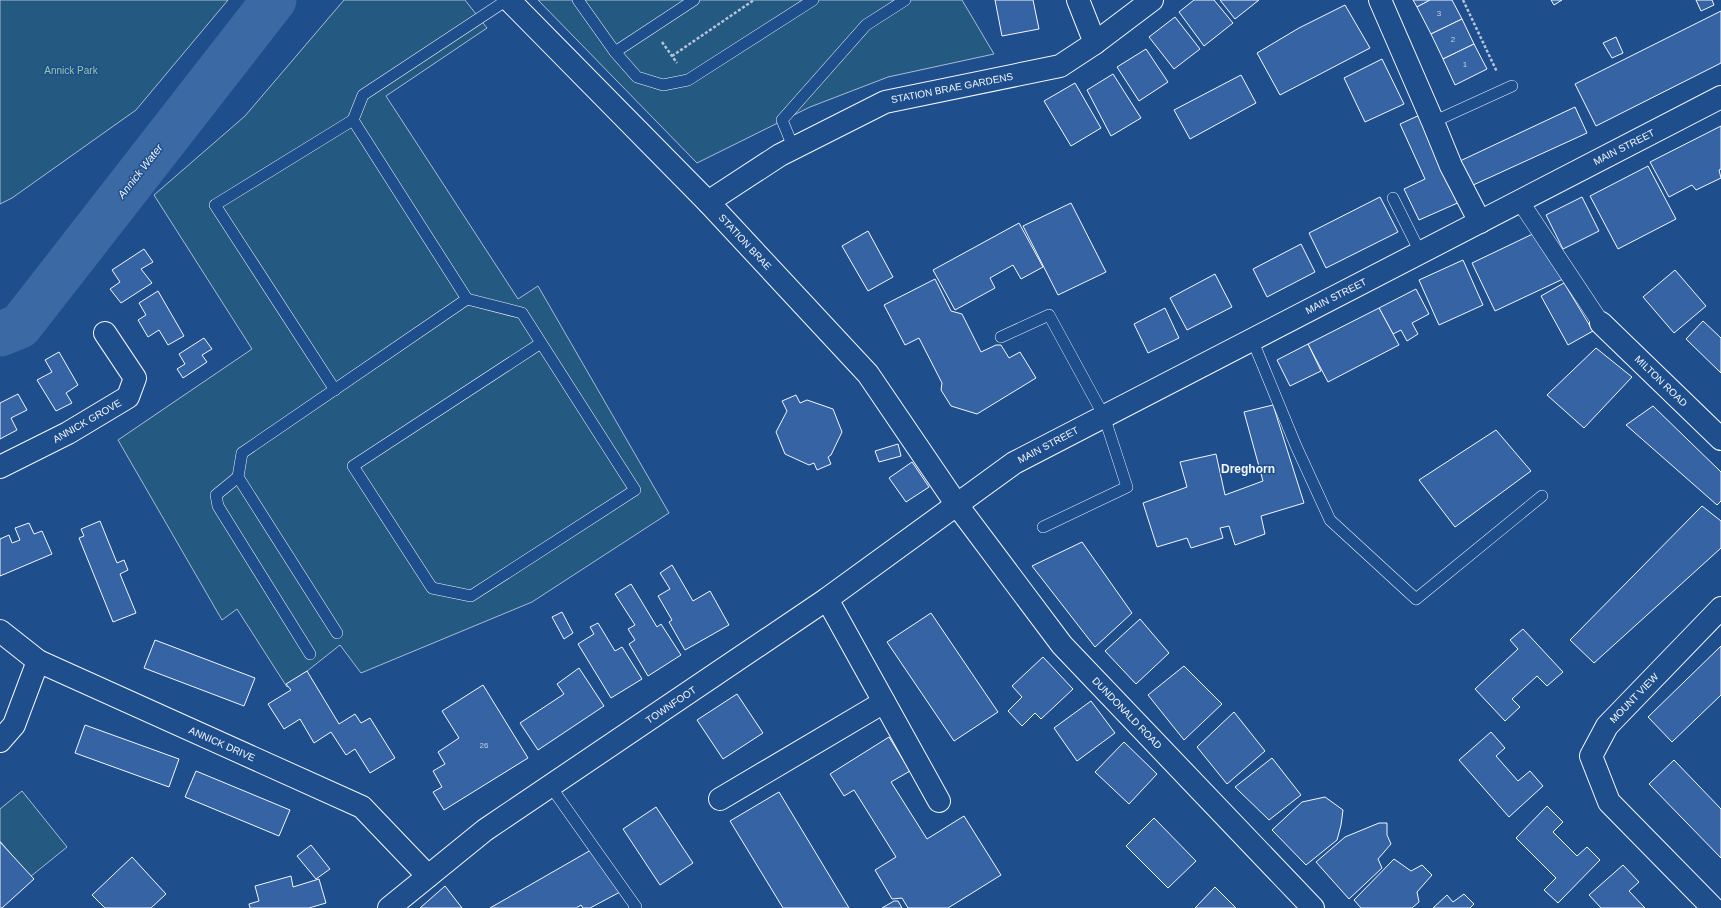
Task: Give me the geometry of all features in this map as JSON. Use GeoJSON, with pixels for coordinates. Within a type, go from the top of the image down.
{"type":"FeatureCollection","features":[{"type":"Feature","properties":{"kind":"street","name":"STATION BRAE"},"geometry":{"type":"LineString","coordinates":[[508,0],[708,202],[868,374],[957,505]]}},
{"type":"Feature","properties":{"kind":"street"},"geometry":{"type":"LineString","coordinates":[[1078,0],[1094,43]]}},
{"type":"Feature","properties":{"kind":"street","name":"STATION BRAE GARDENS"},"geometry":{"type":"LineString","coordinates":[[708,202],[780,155],[885,102],[1060,66],[1152,0]]}},
{"type":"Feature","properties":{"kind":"street"},"geometry":{"type":"LineString","coordinates":[[1380,0],[1451,166],[1480,222]]}},
{"type":"Feature","properties":{"kind":"street","name":"MAIN STREET"},"geometry":{"type":"LineString","coordinates":[[957,505],[1014,463],[1721,97]]}},
{"type":"Feature","properties":{"kind":"street"},"geometry":{"type":"LineString","coordinates":[[1520,201],[1601,323]]}},
{"type":"Feature","properties":{"kind":"street","name":"MILTON ROAD"},"geometry":{"type":"LineString","coordinates":[[1601,323],[1721,439]]}},
{"type":"Feature","properties":{"kind":"street","name":"ANNICK GROVE"},"geometry":{"type":"LineString","coordinates":[[0,467],[68,433],[128,397],[135,378],[105,333]]}},
{"type":"Feature","properties":{"kind":"street","name":"TOWNFOOT"},"geometry":{"type":"LineString","coordinates":[[388,908],[485,830],[551,787],[828,598],[957,505]]}},
{"type":"Feature","properties":{"kind":"street","name":"DUNDONALD ROAD"},"geometry":{"type":"LineString","coordinates":[[957,505],[1062,645],[1313,908]]}},
{"type":"Feature","properties":{"kind":"street"},"geometry":{"type":"LineString","coordinates":[[828,598],[939,801]]}},
{"type":"Feature","properties":{"kind":"street","name":"MOUNT VIEW"},"geometry":{"type":"LineString","coordinates":[[1713,908],[1609,802],[1591,756],[1607,726],[1721,608]]}},
{"type":"Feature","properties":{"kind":"street","name":"ANNICK DRIVE"},"geometry":{"type":"LineString","coordinates":[[0,631],[38,660],[362,807],[428,876]]}},
{"type":"Feature","properties":{"kind":"street"},"geometry":{"type":"LineString","coordinates":[[0,741],[14,725],[38,660]]}},
{"type":"Feature","properties":{"kind":"street"},"geometry":{"type":"LineString","coordinates":[[720,800],[884,702]]}},
{"type":"Feature","properties":{"kind":"lane"},"geometry":{"type":"LineString","coordinates":[[335,390],[215,205],[353,120],[363,95],[508,0]]}},
{"type":"Feature","properties":{"kind":"lane"},"geometry":{"type":"LineString","coordinates":[[578,0],[615,52],[637,77],[663,85],[688,80],[813,0]]}},
{"type":"Feature","properties":{"kind":"lane"},"geometry":{"type":"LineString","coordinates":[[615,52],[694,0]]}},
{"type":"Feature","properties":{"kind":"lane"},"geometry":{"type":"LineString","coordinates":[[794,148],[782,120],[866,25],[905,0]]}},
{"type":"Feature","properties":{"kind":"lane"},"geometry":{"type":"LineString","coordinates":[[1433,122],[1509,87]]}},
{"type":"Feature","properties":{"kind":"lane"},"geometry":{"type":"LineString","coordinates":[[353,120],[467,299],[522,313],[635,490],[471,596],[432,588],[353,466],[541,343]]}},
{"type":"Feature","properties":{"kind":"lane"},"geometry":{"type":"LineString","coordinates":[[1393,198],[1420,252]]}},
{"type":"Feature","properties":{"kind":"lane"},"geometry":{"type":"LineString","coordinates":[[310,654],[218,506],[216,495],[238,477],[242,453],[467,299]]}},
{"type":"Feature","properties":{"kind":"lane"},"geometry":{"type":"LineString","coordinates":[[1001,337],[1049,315],[1104,416],[1128,487],[1043,526]]}},
{"type":"Feature","properties":{"kind":"lane"},"geometry":{"type":"LineString","coordinates":[[1252,339],[1296,446],[1330,520],[1416,599],[1542,496]]}},
{"type":"Feature","properties":{"kind":"lane"},"geometry":{"type":"LineString","coordinates":[[238,477],[337,633]]}},
{"type":"Feature","properties":{"kind":"lane"},"geometry":{"type":"LineString","coordinates":[[551,787],[636,907],[634,908]]}},
{"type":"Feature","properties":{"kind":"path"},"geometry":{"type":"LineString","coordinates":[[672,56],[754,0]]}},
{"type":"Feature","properties":{"kind":"path"},"geometry":{"type":"LineString","coordinates":[[1463,0],[1509,87]]}},
{"type":"Feature","properties":{"kind":"path"},"geometry":{"type":"LineString","coordinates":[[652,28],[688,80]]}},
{"type":"Feature","properties":{"kind":"green space","name":"Annick Park"},"geometry":{"type":"Polygon","coordinates":[[[0,0],[228,0],[136,110],[12,198],[0,204],[0,0]]]}},
{"type":"Feature","properties":{"kind":"green space"},"geometry":{"type":"Polygon","coordinates":[[[344,0],[465,0],[487,28],[386,96],[518,299],[538,286],[669,513],[532,602],[361,673],[340,645],[287,687],[237,609],[222,620],[118,440],[252,349],[154,195],[245,116],[344,0]]]}},
{"type":"Feature","properties":{"kind":"green space"},"geometry":{"type":"Polygon","coordinates":[[[538,0],[962,0],[994,54],[888,77],[810,107],[697,163],[538,0]]]}},
{"type":"Feature","properties":{"kind":"green space"},"geometry":{"type":"Polygon","coordinates":[[[22,791],[67,847],[30,877],[0,841],[0,809],[22,791]]]}},
{"type":"Feature","properties":{"kind":"building"},"geometry":{"type":"Polygon","coordinates":[[[995,0],[1033,0],[1039,29],[1002,36],[995,0]]]}},
{"type":"Feature","properties":{"kind":"building"},"geometry":{"type":"Polygon","coordinates":[[[1194,0],[1214,0],[1233,23],[1204,46],[1179,12],[1194,0]]]}},
{"type":"Feature","properties":{"kind":"building"},"geometry":{"type":"Polygon","coordinates":[[[1220,0],[1259,0],[1235,19],[1220,0]]]}},
{"type":"Feature","properties":{"kind":"building"},"geometry":{"type":"Polygon","coordinates":[[[1413,0],[1430,0],[1417,7],[1413,0]]]}},
{"type":"Feature","properties":{"kind":"building"},"geometry":{"type":"Polygon","coordinates":[[[1430,0],[1452,0],[1462,19],[1431,34],[1417,7],[1430,0]]]}},
{"type":"Feature","properties":{"kind":"building"},"geometry":{"type":"Polygon","coordinates":[[[1551,0],[1562,0],[1554,5],[1551,0]]]}},
{"type":"Feature","properties":{"kind":"building"},"geometry":{"type":"Polygon","coordinates":[[[1696,0],[1712,0],[1714,5],[1701,11],[1696,0]]]}},
{"type":"Feature","properties":{"kind":"building"},"geometry":{"type":"Polygon","coordinates":[[[1345,5],[1370,48],[1280,95],[1257,53],[1299,28],[1345,5]]]}},
{"type":"Feature","properties":{"kind":"building"},"geometry":{"type":"Polygon","coordinates":[[[1721,11],[1721,63],[1596,126],[1575,84],[1721,11]]]}},
{"type":"Feature","properties":{"kind":"building"},"geometry":{"type":"Polygon","coordinates":[[[1175,17],[1200,49],[1174,69],[1149,37],[1175,17]]]}},
{"type":"Feature","properties":{"kind":"building"},"geometry":{"type":"Polygon","coordinates":[[[1462,19],[1474,44],[1443,59],[1431,34],[1462,19]]]}},
{"type":"Feature","properties":{"kind":"building"},"geometry":{"type":"Polygon","coordinates":[[[1616,37],[1623,53],[1612,58],[1603,43],[1616,37]]]}},
{"type":"Feature","properties":{"kind":"building"},"geometry":{"type":"Polygon","coordinates":[[[1474,44],[1487,69],[1455,85],[1443,59],[1474,44]]]}},
{"type":"Feature","properties":{"kind":"building"},"geometry":{"type":"Polygon","coordinates":[[[1146,49],[1168,82],[1139,101],[1117,67],[1146,49]]]}},
{"type":"Feature","properties":{"kind":"building"},"geometry":{"type":"Polygon","coordinates":[[[1382,59],[1404,104],[1365,122],[1344,78],[1382,59]]]}},
{"type":"Feature","properties":{"kind":"building"},"geometry":{"type":"Polygon","coordinates":[[[1113,74],[1141,118],[1111,136],[1087,90],[1113,74]]]}},
{"type":"Feature","properties":{"kind":"building"},"geometry":{"type":"Polygon","coordinates":[[[1241,75],[1256,103],[1190,139],[1174,110],[1241,75]]]}},
{"type":"Feature","properties":{"kind":"building"},"geometry":{"type":"Polygon","coordinates":[[[1075,83],[1101,128],[1071,146],[1044,101],[1075,83]]]}},
{"type":"Feature","properties":{"kind":"building"},"geometry":{"type":"Polygon","coordinates":[[[1575,107],[1587,133],[1471,186],[1460,161],[1575,107]]]}},
{"type":"Feature","properties":{"kind":"building"},"geometry":{"type":"Polygon","coordinates":[[[1422,114],[1462,201],[1419,220],[1404,189],[1425,179],[1400,124],[1422,114]]]}},
{"type":"Feature","properties":{"kind":"building"},"geometry":{"type":"Polygon","coordinates":[[[1721,126],[1721,169],[1719,170],[1721,178],[1696,190],[1692,185],[1669,197],[1650,162],[1721,126]]]}},
{"type":"Feature","properties":{"kind":"building"},"geometry":{"type":"Polygon","coordinates":[[[1648,166],[1676,219],[1618,249],[1590,196],[1648,166]]]}},
{"type":"Feature","properties":{"kind":"building"},"geometry":{"type":"Polygon","coordinates":[[[1380,197],[1398,232],[1326,268],[1309,233],[1380,197]]]}},
{"type":"Feature","properties":{"kind":"building"},"geometry":{"type":"Polygon","coordinates":[[[1582,197],[1599,231],[1563,249],[1546,215],[1582,197]]]}},
{"type":"Feature","properties":{"kind":"building"},"geometry":{"type":"Polygon","coordinates":[[[1071,203],[1106,272],[1058,295],[1023,226],[1071,203]]]}},
{"type":"Feature","properties":{"kind":"building"},"geometry":{"type":"Polygon","coordinates":[[[1019,223],[1043,267],[1021,279],[1013,265],[990,278],[995,288],[955,310],[933,270],[1019,223]]]}},
{"type":"Feature","properties":{"kind":"building"},"geometry":{"type":"Polygon","coordinates":[[[868,231],[893,277],[868,291],[842,246],[868,231]]]}},
{"type":"Feature","properties":{"kind":"building"},"geometry":{"type":"Polygon","coordinates":[[[1539,231],[1563,279],[1495,311],[1472,263],[1539,231]]]}},
{"type":"Feature","properties":{"kind":"building"},"geometry":{"type":"Polygon","coordinates":[[[1301,244],[1315,272],[1267,297],[1253,269],[1301,244]]]}},
{"type":"Feature","properties":{"kind":"building"},"geometry":{"type":"Polygon","coordinates":[[[144,249],[153,262],[141,269],[152,283],[121,303],[110,289],[120,282],[112,270],[144,249]]]}},
{"type":"Feature","properties":{"kind":"building"},"geometry":{"type":"Polygon","coordinates":[[[1463,260],[1483,305],[1439,325],[1419,280],[1463,260]]]}},
{"type":"Feature","properties":{"kind":"building"},"geometry":{"type":"Polygon","coordinates":[[[1675,270],[1706,306],[1674,333],[1643,297],[1675,270]]]}},
{"type":"Feature","properties":{"kind":"building"},"geometry":{"type":"Polygon","coordinates":[[[1215,274],[1232,307],[1187,330],[1170,298],[1215,274]]]}},
{"type":"Feature","properties":{"kind":"building"},"geometry":{"type":"Polygon","coordinates":[[[935,279],[951,311],[962,314],[981,352],[996,345],[1001,345],[1009,358],[1020,352],[1036,378],[977,414],[951,406],[941,390],[942,383],[919,338],[905,345],[884,305],[935,279]]]}},
{"type":"Feature","properties":{"kind":"building"},"geometry":{"type":"Polygon","coordinates":[[[1564,283],[1593,331],[1568,345],[1541,296],[1564,283]]]}},
{"type":"Feature","properties":{"kind":"building"},"geometry":{"type":"Polygon","coordinates":[[[1416,289],[1429,314],[1412,323],[1418,334],[1407,341],[1401,330],[1393,334],[1379,308],[1416,289]]]}},
{"type":"Feature","properties":{"kind":"building"},"geometry":{"type":"Polygon","coordinates":[[[158,291],[184,336],[168,345],[159,330],[148,337],[138,320],[146,315],[139,303],[158,291]]]}},
{"type":"Feature","properties":{"kind":"building"},"geometry":{"type":"Polygon","coordinates":[[[1165,308],[1179,338],[1148,353],[1134,324],[1165,308]]]}},
{"type":"Feature","properties":{"kind":"building"},"geometry":{"type":"Polygon","coordinates":[[[1379,308],[1399,345],[1328,382],[1308,344],[1379,308]]]}},
{"type":"Feature","properties":{"kind":"building"},"geometry":{"type":"Polygon","coordinates":[[[1703,321],[1721,338],[1721,373],[1686,339],[1703,321]]]}},
{"type":"Feature","properties":{"kind":"building"},"geometry":{"type":"Polygon","coordinates":[[[204,338],[212,349],[202,355],[207,362],[183,378],[177,369],[185,364],[179,354],[204,338]]]}},
{"type":"Feature","properties":{"kind":"building"},"geometry":{"type":"Polygon","coordinates":[[[1308,344],[1321,371],[1290,386],[1277,360],[1308,344]]]}},
{"type":"Feature","properties":{"kind":"building"},"geometry":{"type":"Polygon","coordinates":[[[1596,348],[1632,377],[1584,428],[1547,395],[1596,348]]]}},
{"type":"Feature","properties":{"kind":"building"},"geometry":{"type":"Polygon","coordinates":[[[59,352],[78,385],[66,393],[72,403],[56,411],[37,380],[52,372],[45,360],[59,352]]]}},
{"type":"Feature","properties":{"kind":"building"},"geometry":{"type":"Polygon","coordinates":[[[18,394],[27,410],[11,418],[17,430],[0,439],[0,403],[18,394]]]}},
{"type":"Feature","properties":{"kind":"building"},"geometry":{"type":"Polygon","coordinates":[[[796,395],[800,403],[807,400],[833,409],[842,432],[831,455],[828,457],[831,464],[817,470],[814,463],[809,465],[785,454],[776,432],[787,411],[782,401],[796,395]]]}},
{"type":"Feature","properties":{"kind":"building"},"geometry":{"type":"Polygon","coordinates":[[[1273,405],[1304,503],[1261,516],[1265,534],[1235,545],[1229,526],[1220,528],[1223,538],[1191,548],[1187,538],[1157,547],[1143,503],[1187,487],[1180,462],[1216,454],[1225,495],[1263,481],[1244,412],[1273,405]]]}},
{"type":"Feature","properties":{"kind":"building"},"geometry":{"type":"Polygon","coordinates":[[[1653,406],[1721,472],[1721,501],[1717,505],[1626,425],[1653,406]]]}},
{"type":"Feature","properties":{"kind":"building"},"geometry":{"type":"Polygon","coordinates":[[[1496,430],[1531,471],[1455,527],[1419,480],[1496,430]]]}},
{"type":"Feature","properties":{"kind":"building"},"geometry":{"type":"Polygon","coordinates":[[[898,444],[901,456],[879,462],[875,451],[898,444]]]}},
{"type":"Feature","properties":{"kind":"building"},"geometry":{"type":"Polygon","coordinates":[[[912,462],[929,487],[906,502],[889,478],[912,462]]]}},
{"type":"Feature","properties":{"kind":"building"},"geometry":{"type":"Polygon","coordinates":[[[1702,506],[1721,521],[1721,548],[1594,663],[1570,640],[1702,506]]]}},
{"type":"Feature","properties":{"kind":"building"},"geometry":{"type":"Polygon","coordinates":[[[100,521],[117,563],[124,560],[128,570],[120,574],[136,613],[113,622],[79,538],[84,536],[81,529],[100,521]]]}},
{"type":"Feature","properties":{"kind":"building"},"geometry":{"type":"Polygon","coordinates":[[[29,523],[34,534],[42,531],[52,554],[0,576],[0,539],[9,535],[12,543],[20,540],[15,528],[29,523]]]}},
{"type":"Feature","properties":{"kind":"building"},"geometry":{"type":"Polygon","coordinates":[[[1082,542],[1132,613],[1095,647],[1032,566],[1082,542]]]}},
{"type":"Feature","properties":{"kind":"building"},"geometry":{"type":"Polygon","coordinates":[[[672,565],[693,601],[710,591],[729,625],[685,650],[669,622],[672,620],[658,596],[670,589],[660,573],[672,565]]]}},
{"type":"Feature","properties":{"kind":"building"},"geometry":{"type":"Polygon","coordinates":[[[631,584],[657,627],[661,624],[681,655],[648,676],[629,644],[635,640],[628,629],[635,625],[615,594],[631,584]]]}},
{"type":"Feature","properties":{"kind":"building"},"geometry":{"type":"Polygon","coordinates":[[[562,612],[573,633],[564,639],[552,617],[562,612]]]}},
{"type":"Feature","properties":{"kind":"building"},"geometry":{"type":"Polygon","coordinates":[[[931,613],[998,712],[954,741],[887,642],[931,613]]]}},
{"type":"Feature","properties":{"kind":"building"},"geometry":{"type":"Polygon","coordinates":[[[1140,619],[1169,653],[1136,684],[1105,651],[1140,619]]]}},
{"type":"Feature","properties":{"kind":"building"},"geometry":{"type":"Polygon","coordinates":[[[598,623],[615,651],[622,647],[642,679],[611,698],[578,644],[594,634],[590,627],[598,623]]]}},
{"type":"Feature","properties":{"kind":"building"},"geometry":{"type":"Polygon","coordinates":[[[1523,629],[1563,672],[1547,686],[1537,676],[1512,699],[1520,707],[1505,721],[1475,689],[1518,649],[1510,640],[1523,629]]]}},
{"type":"Feature","properties":{"kind":"building"},"geometry":{"type":"Polygon","coordinates":[[[155,640],[255,678],[244,706],[144,668],[155,640]]]}},
{"type":"Feature","properties":{"kind":"building"},"geometry":{"type":"Polygon","coordinates":[[[1721,646],[1721,695],[1672,742],[1648,717],[1721,646]]]}},
{"type":"Feature","properties":{"kind":"building"},"geometry":{"type":"Polygon","coordinates":[[[1043,657],[1073,689],[1041,719],[1035,713],[1022,726],[1008,711],[1022,697],[1012,686],[1043,657]]]}},
{"type":"Feature","properties":{"kind":"building"},"geometry":{"type":"Polygon","coordinates":[[[1184,666],[1222,704],[1184,740],[1148,695],[1184,666]]]}},
{"type":"Feature","properties":{"kind":"building"},"geometry":{"type":"Polygon","coordinates":[[[579,668],[604,706],[538,750],[520,723],[564,694],[557,684],[579,668]]]}},
{"type":"Feature","properties":{"kind":"building"},"geometry":{"type":"Polygon","coordinates":[[[307,671],[339,724],[355,714],[361,723],[370,718],[395,758],[370,773],[355,749],[346,755],[331,732],[314,743],[300,719],[284,729],[268,704],[291,690],[286,684],[307,671]]]}},
{"type":"Feature","properties":{"kind":"building"},"geometry":{"type":"Polygon","coordinates":[[[483,685],[528,758],[444,810],[433,792],[442,787],[433,771],[445,764],[438,752],[459,738],[442,711],[483,685]]]}},
{"type":"Feature","properties":{"kind":"building"},"geometry":{"type":"Polygon","coordinates":[[[737,694],[763,733],[723,759],[697,720],[737,694]]]}},
{"type":"Feature","properties":{"kind":"building"},"geometry":{"type":"Polygon","coordinates":[[[1091,701],[1115,733],[1077,761],[1054,728],[1091,701]]]}},
{"type":"Feature","properties":{"kind":"building"},"geometry":{"type":"Polygon","coordinates":[[[1234,712],[1265,751],[1227,784],[1197,747],[1234,712]]]}},
{"type":"Feature","properties":{"kind":"building"},"geometry":{"type":"Polygon","coordinates":[[[85,725],[179,759],[169,787],[75,753],[85,725]]]}},
{"type":"Feature","properties":{"kind":"building"},"geometry":{"type":"Polygon","coordinates":[[[1491,732],[1505,748],[1496,756],[1518,781],[1530,771],[1543,786],[1509,817],[1459,760],[1491,732]]]}},
{"type":"Feature","properties":{"kind":"building"},"geometry":{"type":"Polygon","coordinates":[[[889,737],[910,771],[891,782],[927,839],[964,816],[1001,875],[948,908],[908,908],[902,898],[892,899],[875,870],[896,857],[854,790],[844,796],[830,774],[889,737]]]}},
{"type":"Feature","properties":{"kind":"building"},"geometry":{"type":"Polygon","coordinates":[[[1124,742],[1157,774],[1129,804],[1095,772],[1124,742]]]}},
{"type":"Feature","properties":{"kind":"building"},"geometry":{"type":"Polygon","coordinates":[[[1272,758],[1301,795],[1269,820],[1235,787],[1272,758]]]}},
{"type":"Feature","properties":{"kind":"building"},"geometry":{"type":"Polygon","coordinates":[[[1674,760],[1721,809],[1721,858],[1649,784],[1674,760]]]}},
{"type":"Feature","properties":{"kind":"building"},"geometry":{"type":"Polygon","coordinates":[[[196,771],[290,810],[279,836],[185,797],[196,771]]]}},
{"type":"Feature","properties":{"kind":"building"},"geometry":{"type":"Polygon","coordinates":[[[779,792],[849,908],[783,908],[730,821],[779,792]]]}},
{"type":"Feature","properties":{"kind":"building"},"geometry":{"type":"Polygon","coordinates":[[[1325,797],[1343,810],[1337,840],[1306,865],[1272,830],[1302,802],[1325,797]]]}},
{"type":"Feature","properties":{"kind":"building"},"geometry":{"type":"Polygon","coordinates":[[[1547,806],[1563,822],[1553,832],[1577,856],[1587,847],[1600,860],[1558,903],[1544,890],[1556,878],[1516,838],[1547,806]]]}},
{"type":"Feature","properties":{"kind":"building"},"geometry":{"type":"Polygon","coordinates":[[[656,807],[693,863],[660,885],[623,829],[656,807]]]}},
{"type":"Feature","properties":{"kind":"building"},"geometry":{"type":"Polygon","coordinates":[[[1154,818],[1196,861],[1168,888],[1126,846],[1154,818]]]}},
{"type":"Feature","properties":{"kind":"building"},"geometry":{"type":"Polygon","coordinates":[[[1379,823],[1387,823],[1387,835],[1391,844],[1378,859],[1382,868],[1349,899],[1316,862],[1345,837],[1379,823]]]}},
{"type":"Feature","properties":{"kind":"building"},"geometry":{"type":"Polygon","coordinates":[[[0,842],[34,879],[2,908],[0,908],[0,842]]]}},
{"type":"Feature","properties":{"kind":"building"},"geometry":{"type":"Polygon","coordinates":[[[311,845],[330,869],[316,879],[297,856],[311,845]]]}},
{"type":"Feature","properties":{"kind":"building"},"geometry":{"type":"Polygon","coordinates":[[[591,850],[620,892],[590,908],[583,908],[581,905],[576,908],[490,908],[591,850]]]}},
{"type":"Feature","properties":{"kind":"building"},"geometry":{"type":"Polygon","coordinates":[[[132,857],[166,894],[151,908],[105,908],[92,895],[132,857]]]}},
{"type":"Feature","properties":{"kind":"building"},"geometry":{"type":"Polygon","coordinates":[[[1394,859],[1411,871],[1422,865],[1432,875],[1417,892],[1419,902],[1412,908],[1361,908],[1354,900],[1394,859]]]}},
{"type":"Feature","properties":{"kind":"building"},"geometry":{"type":"Polygon","coordinates":[[[1623,865],[1639,882],[1629,891],[1645,908],[1601,908],[1589,895],[1623,865]]]}},
{"type":"Feature","properties":{"kind":"building"},"geometry":{"type":"Polygon","coordinates":[[[291,876],[293,887],[319,879],[326,903],[309,908],[250,908],[249,904],[259,901],[255,886],[291,876]]]}},
{"type":"Feature","properties":{"kind":"building"},"geometry":{"type":"Polygon","coordinates":[[[445,886],[462,908],[420,908],[445,886]]]}},
{"type":"Feature","properties":{"kind":"building"},"geometry":{"type":"Polygon","coordinates":[[[1215,887],[1236,908],[1195,908],[1215,887]]]}},
{"type":"Feature","properties":{"kind":"building"},"geometry":{"type":"Polygon","coordinates":[[[1464,894],[1474,904],[1470,908],[1433,908],[1447,895],[1453,902],[1464,894]]]}},
{"type":"Feature","properties":{"kind":"building"},"geometry":{"type":"Polygon","coordinates":[[[894,901],[898,901],[902,908],[882,908],[894,901]]]}},
{"type":"Feature","properties":{"kind":"waterway","name":"Annick Water"},"geometry":{"type":"LineString","coordinates":[[0,334],[20,326],[274,0]]}},
{"type":"Feature","properties":{"kind":"district","name":"Dreghorn"},"geometry":{"type":"Point","coordinates":[1248,469]}}]}
